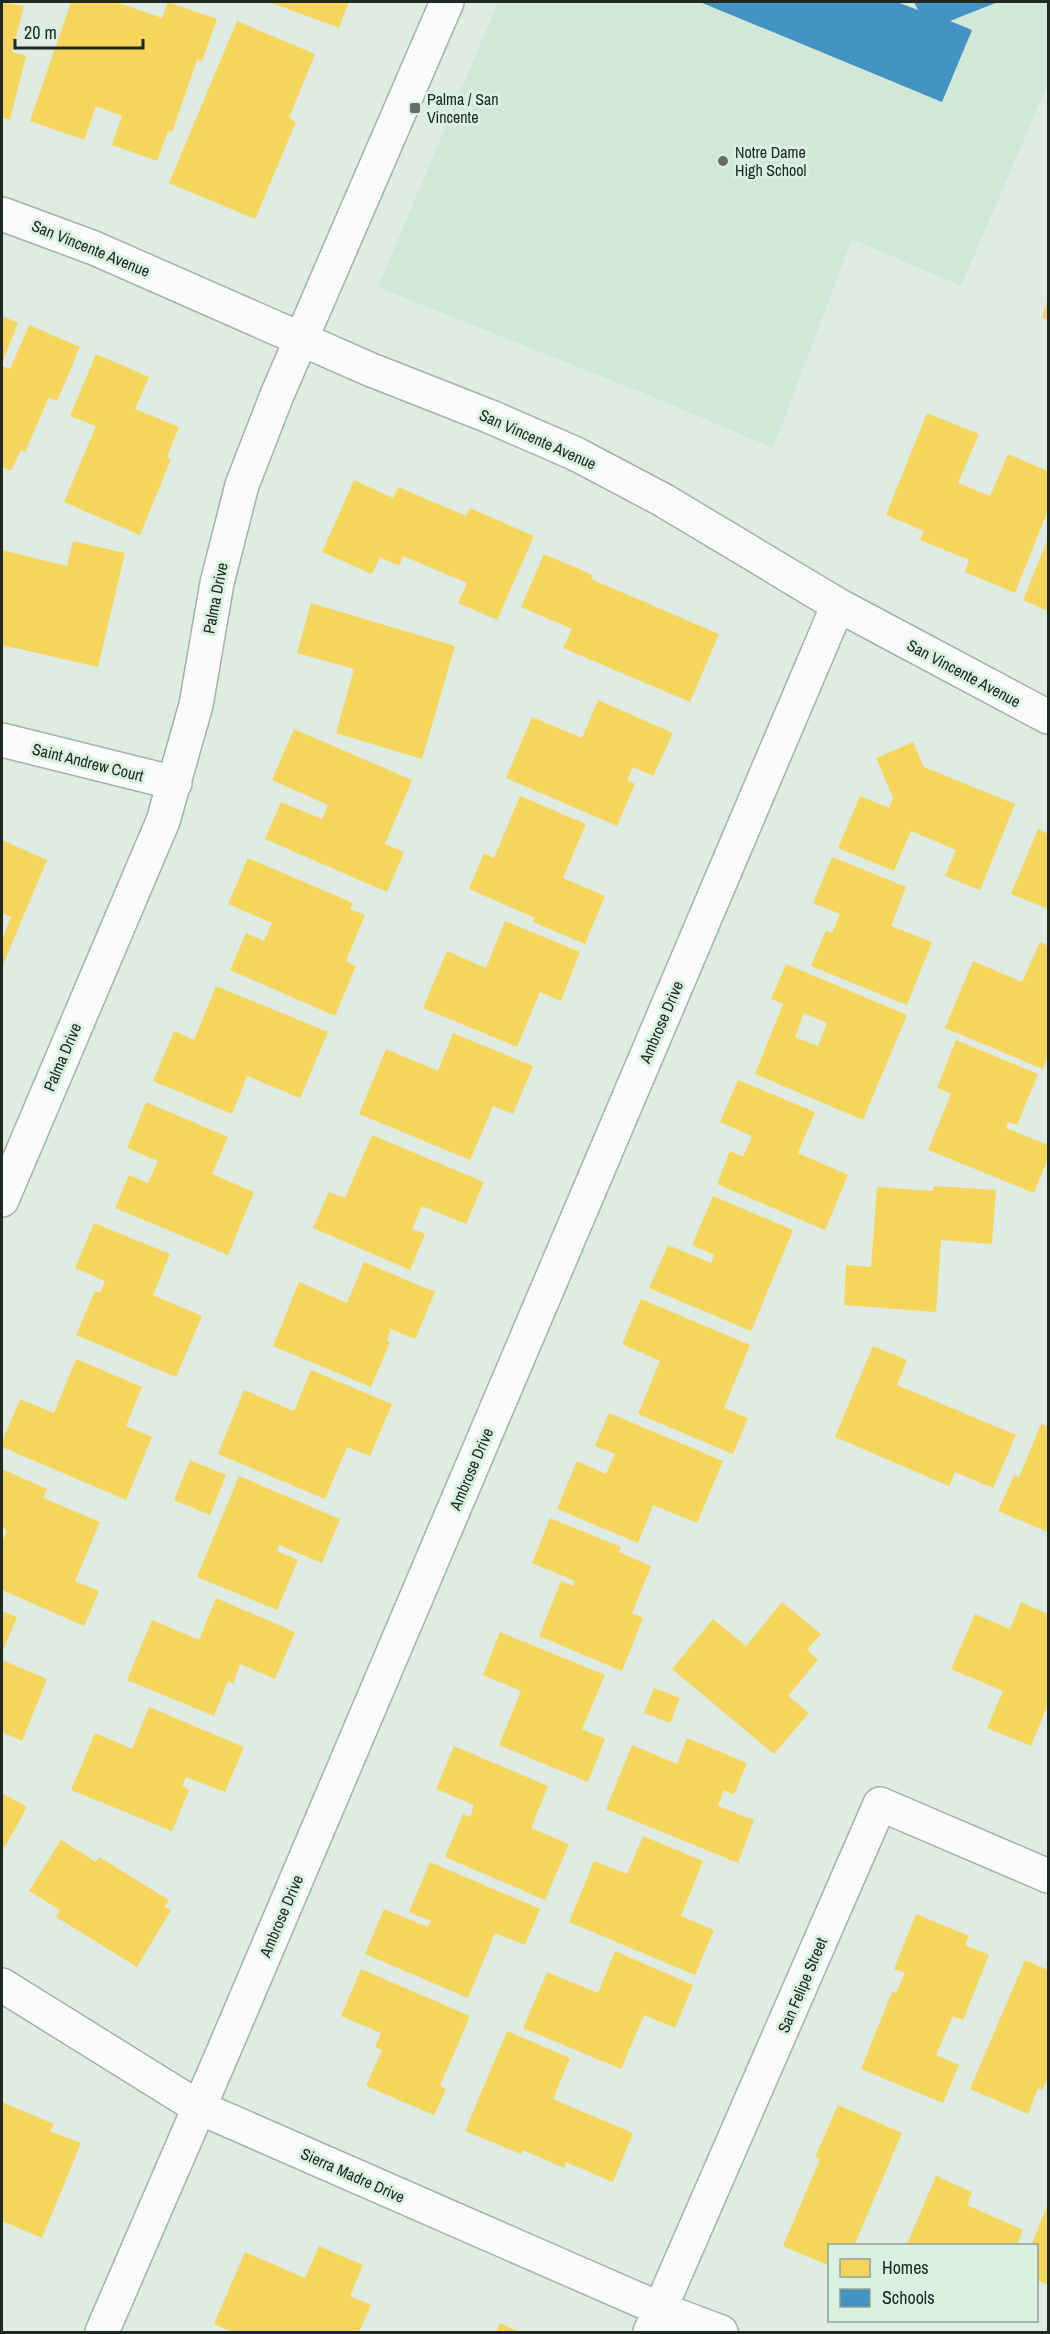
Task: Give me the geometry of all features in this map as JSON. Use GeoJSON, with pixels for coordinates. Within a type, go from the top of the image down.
{"type":"FeatureCollection","features":[{"type":"Feature","properties":{"kind":"street","name":"Palma Drive"},"geometry":{"type":"LineString","coordinates":[[2,1200],[163,821],[196,705],[217,583],[229,530],[246,475],[277,395],[447,2]]}},
{"type":"Feature","properties":{"kind":"street","name":"San Vincente Avenue"},"geometry":{"type":"LineString","coordinates":[[2,214],[94,248],[302,339],[576,454],[663,500],[838,604],[1048,717]]}},
{"type":"Feature","properties":{"kind":"street","name":"Ambrose Drive"},"geometry":{"type":"LineString","coordinates":[[102,2332],[838,604]]}},
{"type":"Feature","properties":{"kind":"street","name":"Saint Andrew Court"},"geometry":{"type":"LineString","coordinates":[[2,741],[175,783]]}},
{"type":"Feature","properties":{"kind":"street","name":"San Felipe Street"},"geometry":{"type":"LineString","coordinates":[[655,2321],[880,1804],[1048,1876]]}},
{"type":"Feature","properties":{"kind":"street","name":"Sierra Madre Drive"},"geometry":{"type":"LineString","coordinates":[[2,1985],[198,2107],[655,2321],[722,2332]]}},
{"type":"Feature","properties":{"kind":"shaded area","name":"Notre Dame High School"},"geometry":{"type":"Polygon","coordinates":[[[498,2],[1048,2],[1048,84],[961,286],[852,239],[773,448],[651,396],[378,287],[498,2]]]}},
{"type":"Feature","properties":{"kind":"building: Homes"},"geometry":{"type":"Polygon","coordinates":[[[2,2],[24,6],[12,52],[26,56],[10,120],[2,117],[2,2]]]}},
{"type":"Feature","properties":{"kind":"building: Homes"},"geometry":{"type":"Polygon","coordinates":[[[71,2],[116,2],[162,18],[168,2],[217,19],[202,61],[197,60],[172,132],[168,131],[157,161],[112,145],[122,116],[96,106],[84,140],[30,121],[71,2]]]}},
{"type":"Feature","properties":{"kind":"building: Homes"},"geometry":{"type":"Polygon","coordinates":[[[269,2],[349,2],[339,28],[269,2]]]}},
{"type":"Feature","properties":{"kind":"building: Homes"},"geometry":{"type":"Polygon","coordinates":[[[237,21],[315,54],[289,118],[296,122],[255,219],[169,183],[237,21]]]}},
{"type":"Feature","properties":{"kind":"building: Homes"},"geometry":{"type":"Polygon","coordinates":[[[1048,300],[1048,320],[1042,317],[1048,300]]]}},
{"type":"Feature","properties":{"kind":"building: Homes"},"geometry":{"type":"Polygon","coordinates":[[[2,316],[18,323],[2,363],[2,316]]]}},
{"type":"Feature","properties":{"kind":"building: Homes"},"geometry":{"type":"Polygon","coordinates":[[[29,325],[80,347],[57,401],[49,397],[25,452],[21,450],[11,471],[2,467],[2,366],[10,369],[29,325]]]}},
{"type":"Feature","properties":{"kind":"building: Homes"},"geometry":{"type":"Polygon","coordinates":[[[96,354],[149,377],[135,409],[179,427],[167,457],[171,459],[140,535],[64,502],[96,426],[70,416],[96,354]]]}},
{"type":"Feature","properties":{"kind":"building: Homes"},"geometry":{"type":"Polygon","coordinates":[[[927,413],[979,434],[958,483],[990,496],[1008,454],[1048,471],[1048,510],[1015,593],[965,572],[969,560],[920,540],[924,531],[886,515],[927,413]]]}},
{"type":"Feature","properties":{"kind":"building: Homes"},"geometry":{"type":"Polygon","coordinates":[[[354,480],[393,498],[398,487],[466,516],[470,508],[534,536],[497,620],[458,603],[467,583],[403,556],[399,566],[380,557],[372,574],[322,552],[354,480]]]}},
{"type":"Feature","properties":{"kind":"building: Homes"},"geometry":{"type":"Polygon","coordinates":[[[1048,539],[1048,611],[1023,600],[1048,539]]]}},
{"type":"Feature","properties":{"kind":"building: Homes"},"geometry":{"type":"Polygon","coordinates":[[[73,541],[125,553],[98,667],[2,645],[2,550],[67,566],[73,541]]]}},
{"type":"Feature","properties":{"kind":"building: Homes"},"geometry":{"type":"Polygon","coordinates":[[[544,554],[593,575],[591,579],[719,634],[690,702],[563,648],[572,629],[521,607],[544,554]]]}},
{"type":"Feature","properties":{"kind":"building: Homes"},"geometry":{"type":"Polygon","coordinates":[[[311,603],[455,646],[422,759],[336,733],[354,669],[297,653],[311,603]]]}},
{"type":"Feature","properties":{"kind":"building: Homes"},"geometry":{"type":"Polygon","coordinates":[[[598,700],[673,733],[653,776],[633,767],[627,780],[635,784],[617,826],[506,778],[532,717],[582,738],[598,700]]]}},
{"type":"Feature","properties":{"kind":"building: Homes"},"geometry":{"type":"Polygon","coordinates":[[[294,729],[412,780],[385,844],[404,852],[387,892],[265,839],[281,802],[322,819],[328,805],[272,780],[294,729]]]}},
{"type":"Feature","properties":{"kind":"building: Homes"},"geometry":{"type":"Polygon","coordinates":[[[913,742],[924,767],[1015,804],[980,890],[945,876],[956,850],[911,831],[894,871],[838,848],[860,796],[889,808],[893,798],[876,758],[913,742]]]}},
{"type":"Feature","properties":{"kind":"building: Homes"},"geometry":{"type":"Polygon","coordinates":[[[520,796],[586,824],[563,878],[605,896],[585,944],[533,922],[535,918],[469,889],[484,853],[494,858],[520,796]]]}},
{"type":"Feature","properties":{"kind":"building: Homes"},"geometry":{"type":"Polygon","coordinates":[[[1038,829],[1048,834],[1048,909],[1011,894],[1038,829]]]}},
{"type":"Feature","properties":{"kind":"building: Homes"},"geometry":{"type":"Polygon","coordinates":[[[2,840],[47,860],[2,967],[2,939],[11,917],[2,913],[2,840]]]}},
{"type":"Feature","properties":{"kind":"building: Homes"},"geometry":{"type":"Polygon","coordinates":[[[832,857],[906,887],[891,926],[932,942],[907,1005],[811,966],[826,930],[832,933],[840,914],[813,903],[832,857]]]}},
{"type":"Feature","properties":{"kind":"building: Homes"},"geometry":{"type":"Polygon","coordinates":[[[248,858],[353,903],[350,909],[365,915],[346,961],[356,966],[335,1016],[230,970],[246,933],[264,941],[272,923],[228,904],[248,858]]]}},
{"type":"Feature","properties":{"kind":"building: Homes"},"geometry":{"type":"Polygon","coordinates":[[[505,921],[580,952],[561,1001],[540,992],[517,1047],[423,1008],[447,951],[486,968],[505,921]]]}},
{"type":"Feature","properties":{"kind":"building: Homes"},"geometry":{"type":"Polygon","coordinates":[[[1040,942],[1048,946],[1048,1056],[1043,1069],[945,1028],[973,961],[1022,982],[1040,942]]]}},
{"type":"Feature","properties":{"kind":"building: Homes"},"geometry":{"type":"Polygon","coordinates":[[[786,964],[907,1015],[863,1120],[755,1074],[783,1004],[771,999],[786,964]],[[804,1013],[795,1037],[818,1046],[827,1023],[804,1013]]]}},
{"type":"Feature","properties":{"kind":"building: Homes"},"geometry":{"type":"Polygon","coordinates":[[[216,986],[328,1032],[300,1098],[247,1076],[232,1114],[153,1081],[174,1031],[194,1040],[216,986]]]}},
{"type":"Feature","properties":{"kind":"building: Homes"},"geometry":{"type":"Polygon","coordinates":[[[453,1033],[533,1066],[513,1114],[493,1106],[470,1160],[359,1114],[386,1049],[438,1071],[453,1033]]]}},
{"type":"Feature","properties":{"kind":"building: Homes"},"geometry":{"type":"Polygon","coordinates":[[[956,1040],[1038,1074],[1017,1125],[1008,1122],[1006,1128],[1048,1145],[1048,1158],[1034,1193],[928,1150],[951,1094],[937,1088],[956,1040]]]}},
{"type":"Feature","properties":{"kind":"building: Homes"},"geometry":{"type":"Polygon","coordinates":[[[738,1080],[815,1112],[798,1153],[848,1175],[825,1230],[717,1184],[730,1151],[743,1157],[752,1136],[720,1122],[738,1080]]]}},
{"type":"Feature","properties":{"kind":"building: Homes"},"geometry":{"type":"Polygon","coordinates":[[[146,1102],[228,1137],[212,1174],[254,1192],[228,1255],[115,1208],[129,1175],[148,1183],[158,1161],[127,1148],[146,1102]]]}},
{"type":"Feature","properties":{"kind":"building: Homes"},"geometry":{"type":"Polygon","coordinates":[[[372,1135],[484,1182],[466,1224],[422,1206],[412,1229],[425,1234],[410,1270],[313,1228],[329,1192],[345,1198],[372,1135]]]}},
{"type":"Feature","properties":{"kind":"building: Homes"},"geometry":{"type":"Polygon","coordinates":[[[934,1186],[996,1190],[992,1244],[941,1240],[936,1312],[844,1305],[846,1265],[871,1267],[877,1187],[933,1191],[934,1186]]]}},
{"type":"Feature","properties":{"kind":"building: Homes"},"geometry":{"type":"Polygon","coordinates":[[[713,1196],[793,1230],[751,1331],[649,1288],[668,1245],[711,1263],[714,1255],[692,1245],[713,1196]]]}},
{"type":"Feature","properties":{"kind":"building: Homes"},"geometry":{"type":"Polygon","coordinates":[[[94,1223],[170,1254],[153,1295],[202,1316],[176,1377],[76,1335],[95,1291],[100,1293],[105,1281],[75,1268],[94,1223]]]}},
{"type":"Feature","properties":{"kind":"building: Homes"},"geometry":{"type":"Polygon","coordinates":[[[364,1262],[435,1292],[415,1339],[391,1329],[387,1340],[390,1342],[371,1387],[273,1346],[299,1282],[347,1303],[364,1262]]]}},
{"type":"Feature","properties":{"kind":"building: Homes"},"geometry":{"type":"Polygon","coordinates":[[[641,1299],[750,1345],[724,1408],[748,1418],[733,1454],[638,1414],[660,1361],[622,1344],[641,1299]]]}},
{"type":"Feature","properties":{"kind":"building: Homes"},"geometry":{"type":"Polygon","coordinates":[[[873,1346],[907,1360],[897,1385],[1016,1435],[993,1488],[955,1472],[949,1486],[835,1437],[873,1346]]]}},
{"type":"Feature","properties":{"kind":"building: Homes"},"geometry":{"type":"Polygon","coordinates":[[[76,1359],[142,1387],[126,1426],[152,1437],[126,1500],[2,1447],[20,1399],[54,1413],[76,1359]]]}},
{"type":"Feature","properties":{"kind":"building: Homes"},"geometry":{"type":"Polygon","coordinates":[[[311,1370],[392,1404],[370,1456],[347,1447],[325,1499],[218,1454],[244,1390],[294,1411],[311,1370]]]}},
{"type":"Feature","properties":{"kind":"building: Homes"},"geometry":{"type":"Polygon","coordinates":[[[609,1413],[723,1461],[697,1523],[653,1505],[638,1543],[557,1509],[577,1461],[606,1474],[615,1454],[595,1446],[609,1413]]]}},
{"type":"Feature","properties":{"kind":"building: Homes"},"geometry":{"type":"Polygon","coordinates":[[[1041,1424],[1048,1427],[1048,1532],[998,1511],[1014,1475],[1019,1477],[1041,1424]]]}},
{"type":"Feature","properties":{"kind":"building: Homes"},"geometry":{"type":"Polygon","coordinates":[[[190,1460],[226,1475],[210,1515],[174,1500],[190,1460]]]}},
{"type":"Feature","properties":{"kind":"building: Homes"},"geometry":{"type":"Polygon","coordinates":[[[2,1469],[47,1489],[43,1498],[100,1522],[75,1581],[99,1591],[84,1626],[2,1590],[2,1542],[7,1530],[2,1527],[2,1469]]]}},
{"type":"Feature","properties":{"kind":"building: Homes"},"geometry":{"type":"Polygon","coordinates":[[[239,1476],[340,1519],[322,1563],[279,1545],[277,1551],[298,1560],[277,1610],[197,1577],[239,1476]]]}},
{"type":"Feature","properties":{"kind":"building: Homes"},"geometry":{"type":"Polygon","coordinates":[[[550,1518],[621,1547],[619,1552],[651,1566],[632,1613],[643,1618],[622,1671],[539,1636],[561,1581],[573,1586],[575,1581],[532,1563],[550,1518]]]}},
{"type":"Feature","properties":{"kind":"building: Homes"},"geometry":{"type":"Polygon","coordinates":[[[216,1598],[295,1632],[275,1679],[240,1664],[233,1684],[228,1681],[214,1716],[127,1680],[152,1620],[199,1640],[216,1598]]]}},
{"type":"Feature","properties":{"kind":"building: Homes"},"geometry":{"type":"Polygon","coordinates":[[[782,1602],[821,1634],[807,1650],[818,1660],[788,1696],[809,1713],[774,1754],[672,1669],[713,1619],[746,1646],[782,1602]]]}},
{"type":"Feature","properties":{"kind":"building: Homes"},"geometry":{"type":"Polygon","coordinates":[[[1021,1602],[1048,1614],[1048,1704],[1031,1746],[987,1728],[1003,1691],[951,1669],[975,1614],[1010,1629],[1021,1602]]]}},
{"type":"Feature","properties":{"kind":"building: Homes"},"geometry":{"type":"Polygon","coordinates":[[[2,1611],[17,1617],[2,1653],[2,1611]]]}},
{"type":"Feature","properties":{"kind":"building: Homes"},"geometry":{"type":"Polygon","coordinates":[[[500,1632],[605,1675],[582,1729],[605,1739],[588,1782],[499,1745],[521,1691],[483,1675],[500,1632]]]}},
{"type":"Feature","properties":{"kind":"building: Homes"},"geometry":{"type":"Polygon","coordinates":[[[2,1660],[47,1679],[22,1741],[2,1732],[2,1660]]]}},
{"type":"Feature","properties":{"kind":"building: Homes"},"geometry":{"type":"Polygon","coordinates":[[[654,1688],[680,1698],[670,1723],[644,1713],[654,1688]]]}},
{"type":"Feature","properties":{"kind":"building: Homes"},"geometry":{"type":"Polygon","coordinates":[[[149,1707],[244,1747],[225,1792],[186,1777],[182,1786],[189,1790],[172,1831],[71,1790],[95,1733],[132,1749],[149,1707]]]}},
{"type":"Feature","properties":{"kind":"building: Homes"},"geometry":{"type":"Polygon","coordinates":[[[687,1738],[747,1763],[734,1795],[724,1790],[718,1806],[754,1820],[738,1863],[606,1809],[632,1745],[677,1764],[687,1738]]]}},
{"type":"Feature","properties":{"kind":"building: Homes"},"geometry":{"type":"Polygon","coordinates":[[[454,1746],[548,1786],[531,1828],[569,1844],[545,1900],[445,1857],[463,1814],[470,1817],[474,1805],[436,1789],[454,1746]]]}},
{"type":"Feature","properties":{"kind":"building: Homes"},"geometry":{"type":"Polygon","coordinates":[[[2,1793],[27,1807],[2,1852],[2,1793]]]}},
{"type":"Feature","properties":{"kind":"building: Homes"},"geometry":{"type":"Polygon","coordinates":[[[643,1836],[703,1861],[681,1916],[714,1930],[695,1975],[569,1922],[594,1861],[627,1874],[643,1836]]]}},
{"type":"Feature","properties":{"kind":"building: Homes"},"geometry":{"type":"Polygon","coordinates":[[[61,1840],[96,1862],[99,1857],[169,1900],[164,1907],[171,1910],[137,1967],[56,1917],[60,1910],[29,1891],[61,1840]]]}},
{"type":"Feature","properties":{"kind":"building: Homes"},"geometry":{"type":"Polygon","coordinates":[[[430,1862],[540,1909],[525,1945],[495,1933],[468,1998],[365,1954],[384,1909],[428,1927],[431,1921],[409,1912],[430,1862]]]}},
{"type":"Feature","properties":{"kind":"building: Homes"},"geometry":{"type":"Polygon","coordinates":[[[916,1914],[969,1936],[965,1945],[989,1955],[963,2020],[953,2016],[936,2055],[959,2065],[943,2103],[861,2069],[892,1992],[896,1993],[905,1973],[894,1969],[916,1914]]]}},
{"type":"Feature","properties":{"kind":"building: Homes"},"geometry":{"type":"Polygon","coordinates":[[[615,1951],[693,1985],[675,2028],[644,2015],[621,2069],[523,2028],[547,1972],[598,1993],[615,1951]]]}},
{"type":"Feature","properties":{"kind":"building: Homes"},"geometry":{"type":"Polygon","coordinates":[[[1025,1960],[1048,1970],[1048,2078],[1042,2090],[1038,2088],[1028,2114],[970,2089],[1025,1960]]]}},
{"type":"Feature","properties":{"kind":"building: Homes"},"geometry":{"type":"Polygon","coordinates":[[[361,1969],[470,2016],[440,2086],[446,2089],[434,2115],[366,2086],[382,2050],[375,2047],[381,2033],[341,2016],[361,1969]]]}},
{"type":"Feature","properties":{"kind":"building: Homes"},"geometry":{"type":"Polygon","coordinates":[[[507,2031],[570,2058],[553,2099],[633,2133],[613,2182],[566,2162],[564,2168],[523,2150],[521,2154],[465,2131],[507,2031]]]}},
{"type":"Feature","properties":{"kind":"building: Homes"},"geometry":{"type":"Polygon","coordinates":[[[2,2102],[54,2124],[50,2131],[81,2143],[42,2238],[2,2221],[2,2102]]]}},
{"type":"Feature","properties":{"kind":"building: Homes"},"geometry":{"type":"Polygon","coordinates":[[[838,2105],[902,2133],[855,2244],[828,2244],[828,2265],[783,2246],[820,2159],[815,2157],[838,2105]]]}},
{"type":"Feature","properties":{"kind":"building: Homes"},"geometry":{"type":"Polygon","coordinates":[[[936,2176],[972,2192],[967,2205],[1023,2230],[1017,2244],[907,2244],[936,2176]]]}},
{"type":"Feature","properties":{"kind":"building: Homes"},"geometry":{"type":"Polygon","coordinates":[[[1048,2204],[1048,2285],[1038,2281],[1038,2244],[1032,2244],[1048,2204]]]}},
{"type":"Feature","properties":{"kind":"building: Homes"},"geometry":{"type":"Polygon","coordinates":[[[319,2246],[363,2265],[350,2296],[371,2305],[359,2332],[233,2332],[214,2324],[245,2252],[305,2278],[319,2246]]]}},
{"type":"Feature","properties":{"kind":"building: Homes"},"geometry":{"type":"Polygon","coordinates":[[[500,2323],[520,2332],[496,2332],[500,2323]]]}},
{"type":"Feature","properties":{"kind":"building: Schools"},"geometry":{"type":"Polygon","coordinates":[[[700,2],[897,2],[918,10],[914,2],[998,2],[950,21],[972,30],[942,102],[700,2]]]}},
{"type":"Feature","properties":{"kind":"place","name":"Palma / San Vincente"},"geometry":{"type":"Point","coordinates":[415,108]}},
{"type":"Feature","properties":{"kind":"place","name":"Notre Dame High School"},"geometry":{"type":"Point","coordinates":[723,161]}}]}
